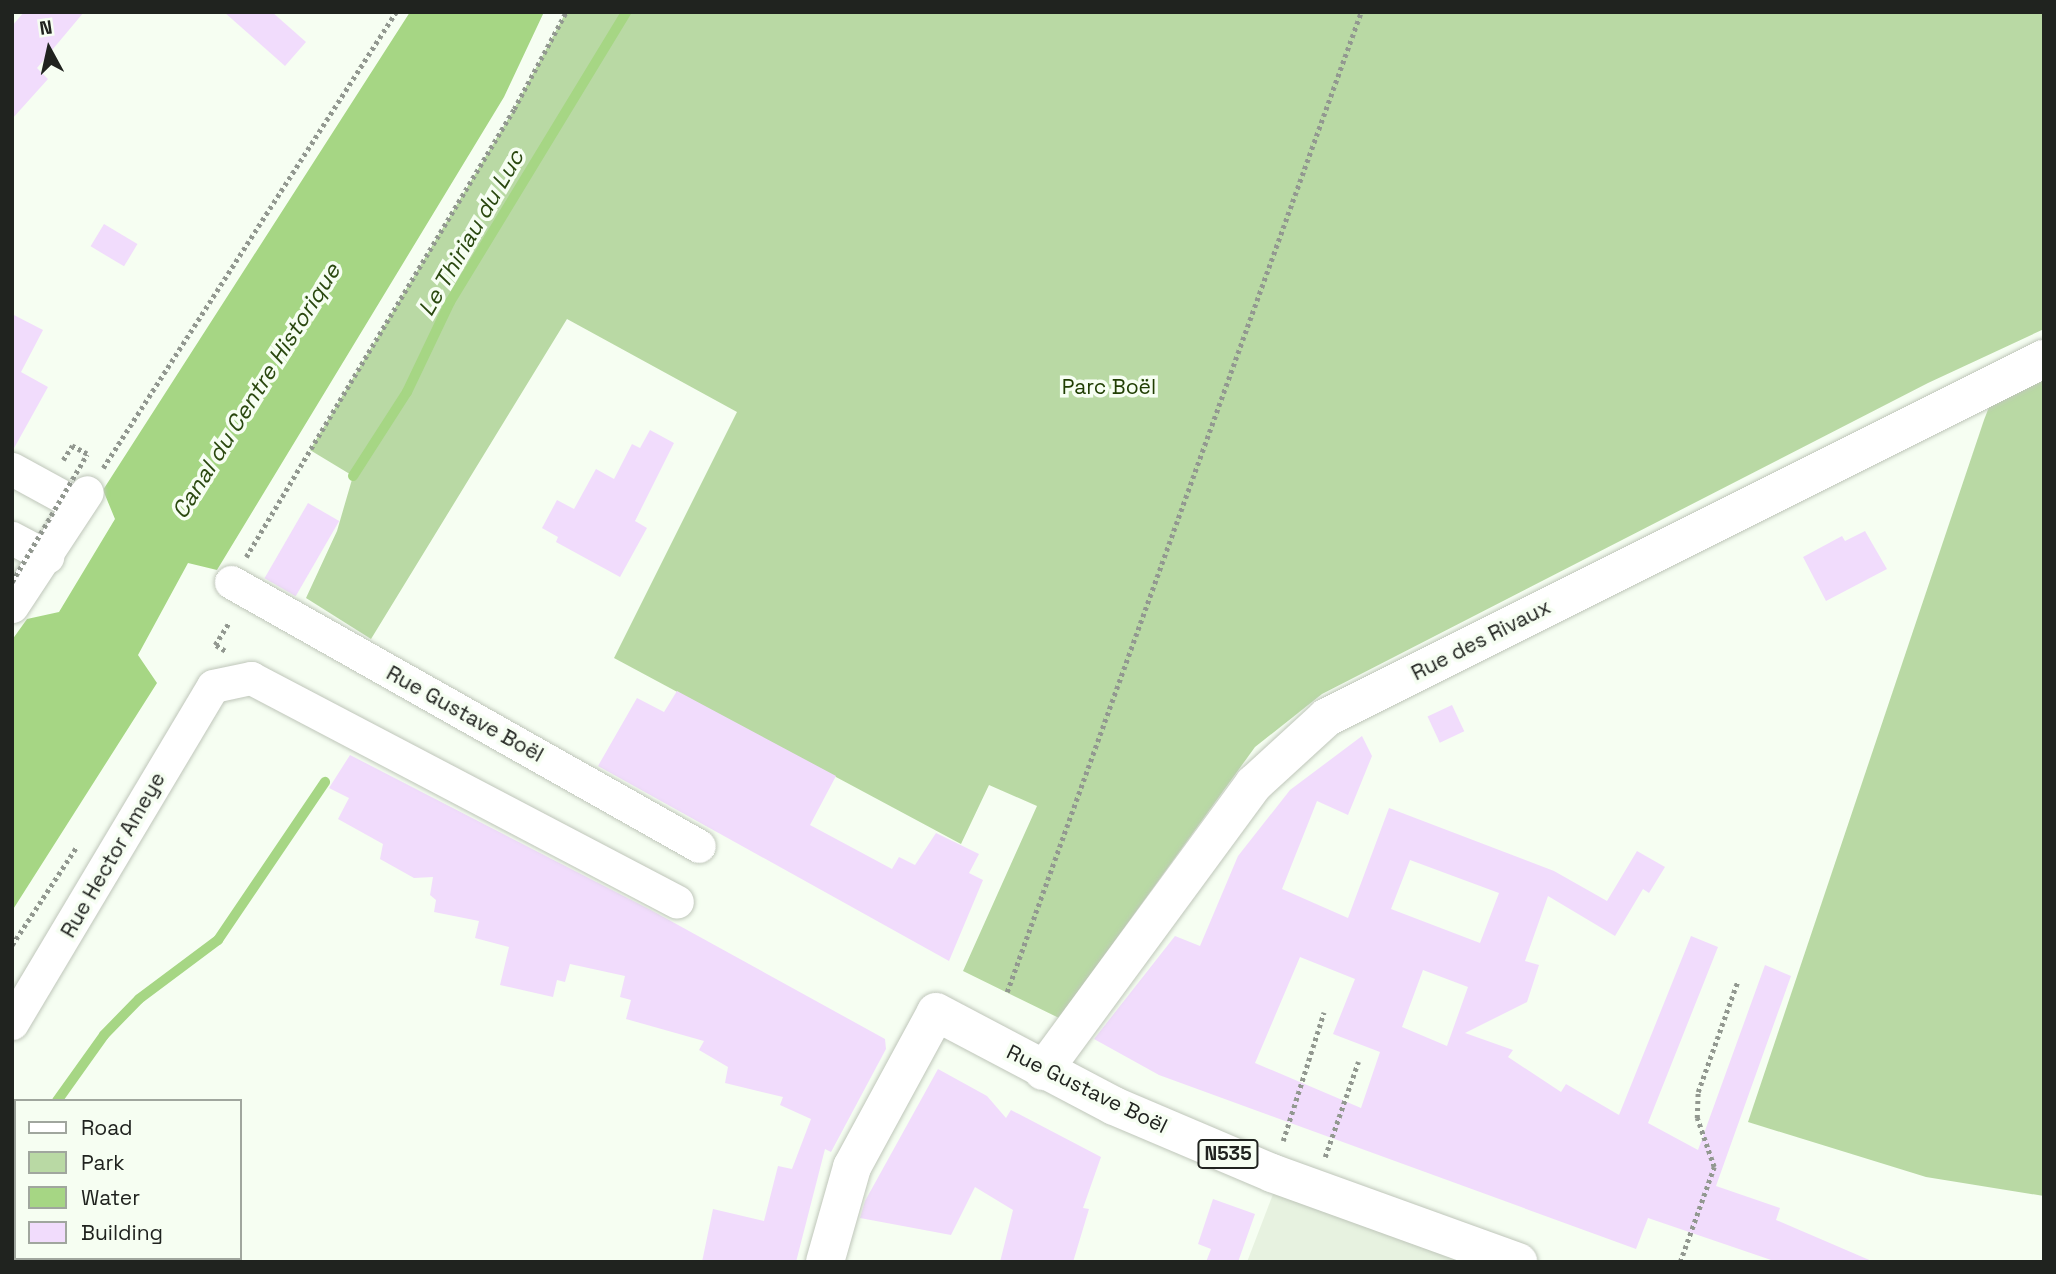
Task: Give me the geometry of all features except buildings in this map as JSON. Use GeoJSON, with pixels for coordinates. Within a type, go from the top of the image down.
{"type":"FeatureCollection","features":[{"type":"Feature","properties":{"kind":"street","name":"Rue des Rivaux"},"geometry":{"type":"LineString","coordinates":[[1043,1071],[1254,784],[1326,718],[2044,359]]}},
{"type":"Feature","properties":{"kind":"street"},"geometry":{"type":"LineString","coordinates":[[12,469],[83,499],[12,606]]}},
{"type":"Feature","properties":{"kind":"street"},"geometry":{"type":"LineString","coordinates":[[12,538],[47,557]]}},
{"type":"Feature","properties":{"kind":"street","name":"Rue Gustave Boël"},"geometry":{"type":"LineString","coordinates":[[231,582],[699,846]]}},
{"type":"Feature","properties":{"kind":"street","name":"Rue Hector Ameye"},"geometry":{"type":"LineString","coordinates":[[12,1023],[213,687],[251,678],[677,902]]}},
{"type":"Feature","properties":{"kind":"street","name":"Rue Gustave Boël"},"geometry":{"type":"LineString","coordinates":[[825,1262],[852,1167],[936,1012],[1043,1071],[1272,1173],[1518,1262]]}},
{"type":"Feature","properties":{"kind":"path"},"geometry":{"type":"LineString","coordinates":[[83,499],[396,12]]}},
{"type":"Feature","properties":{"kind":"path"},"geometry":{"type":"LineString","coordinates":[[231,582],[514,109],[566,12]]}},
{"type":"Feature","properties":{"kind":"path"},"geometry":{"type":"LineString","coordinates":[[1007,992],[1362,12]]}},
{"type":"Feature","properties":{"kind":"path"},"geometry":{"type":"LineString","coordinates":[[12,582],[87,454],[72,446]]}},
{"type":"Feature","properties":{"kind":"path"},"geometry":{"type":"LineString","coordinates":[[215,645],[228,624]]}},
{"type":"Feature","properties":{"kind":"path"},"geometry":{"type":"LineString","coordinates":[[1680,1262],[1714,1167],[1697,1118],[1698,1091],[1737,983]]}},
{"type":"Feature","properties":{"kind":"path"},"geometry":{"type":"LineString","coordinates":[[1272,1173],[1324,1012]]}},
{"type":"Feature","properties":{"kind":"path"},"geometry":{"type":"LineString","coordinates":[[1314,1188],[1358,1062]]}},
{"type":"Feature","properties":{"kind":"shaded area"},"geometry":{"type":"Polygon","coordinates":[[[1280,1176],[1518,1262],[1247,1262],[1280,1176]]]}},
{"type":"Feature","properties":{"kind":"green space","name":"Parc Boël"},"geometry":{"type":"Polygon","coordinates":[[[566,12],[2044,12],[2044,329],[1928,383],[1322,694],[1255,747],[1059,1018],[963,971],[1037,806],[989,785],[961,844],[614,658],[737,412],[567,319],[371,639],[306,598],[337,531],[353,476],[310,450],[514,109],[566,12]]]}},
{"type":"Feature","properties":{"kind":"green space"},"geometry":{"type":"Polygon","coordinates":[[[2044,360],[2044,1196],[1926,1177],[1748,1122],[1999,381],[2044,360]]]}},
{"type":"Feature","properties":{"kind":"water","name":"Canal du Centre Historique"},"geometry":{"type":"Polygon","coordinates":[[[410,12],[544,12],[504,97],[217,570],[188,563],[138,655],[157,683],[12,911],[12,640],[27,619],[59,612],[115,519],[103,490],[410,12]]]}},
{"type":"Feature","properties":{"kind":"waterway","name":"Le Thiriau du Luc"},"geometry":{"type":"LineString","coordinates":[[353,476],[407,392],[450,302],[626,12]]}},
{"type":"Feature","properties":{"kind":"waterway","name":"Le Thiriau du Luc"},"geometry":{"type":"LineString","coordinates":[[58,1099],[104,1035],[139,999],[218,940],[325,782]]}}]}
